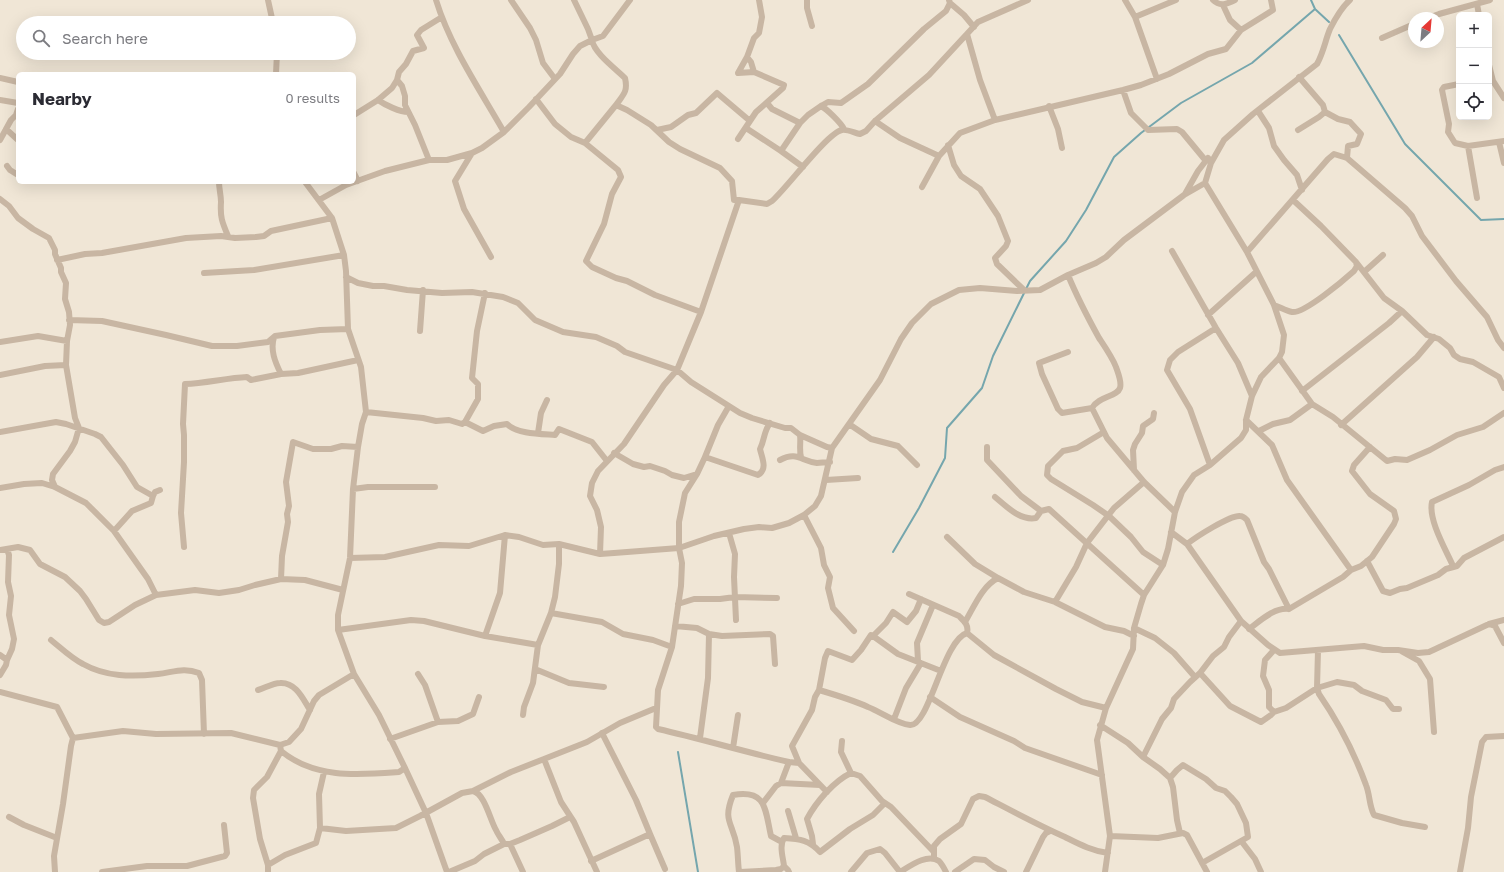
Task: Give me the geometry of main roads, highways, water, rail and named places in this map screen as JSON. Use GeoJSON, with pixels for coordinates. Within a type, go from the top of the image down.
{"type":"FeatureCollection","features":[{"type":"Feature","properties":{"kind":"waterway"},"geometry":{"type":"LineString","coordinates":[[1311,0],[1315,9],[1329,22]]}},
{"type":"Feature","properties":{"kind":"waterway"},"geometry":{"type":"LineString","coordinates":[[893,552],[919,508],[945,458],[947,428],[982,388],[993,356],[1030,281],[1066,241],[1086,210],[1114,157],[1141,133],[1181,103],[1252,63],[1315,9]]}},
{"type":"Feature","properties":{"kind":"waterway"},"geometry":{"type":"LineString","coordinates":[[1339,35],[1405,144],[1481,220],[1504,219]]}},
{"type":"Feature","properties":{"kind":"waterway"},"geometry":{"type":"LineString","coordinates":[[678,752],[698,872]]}}]}
